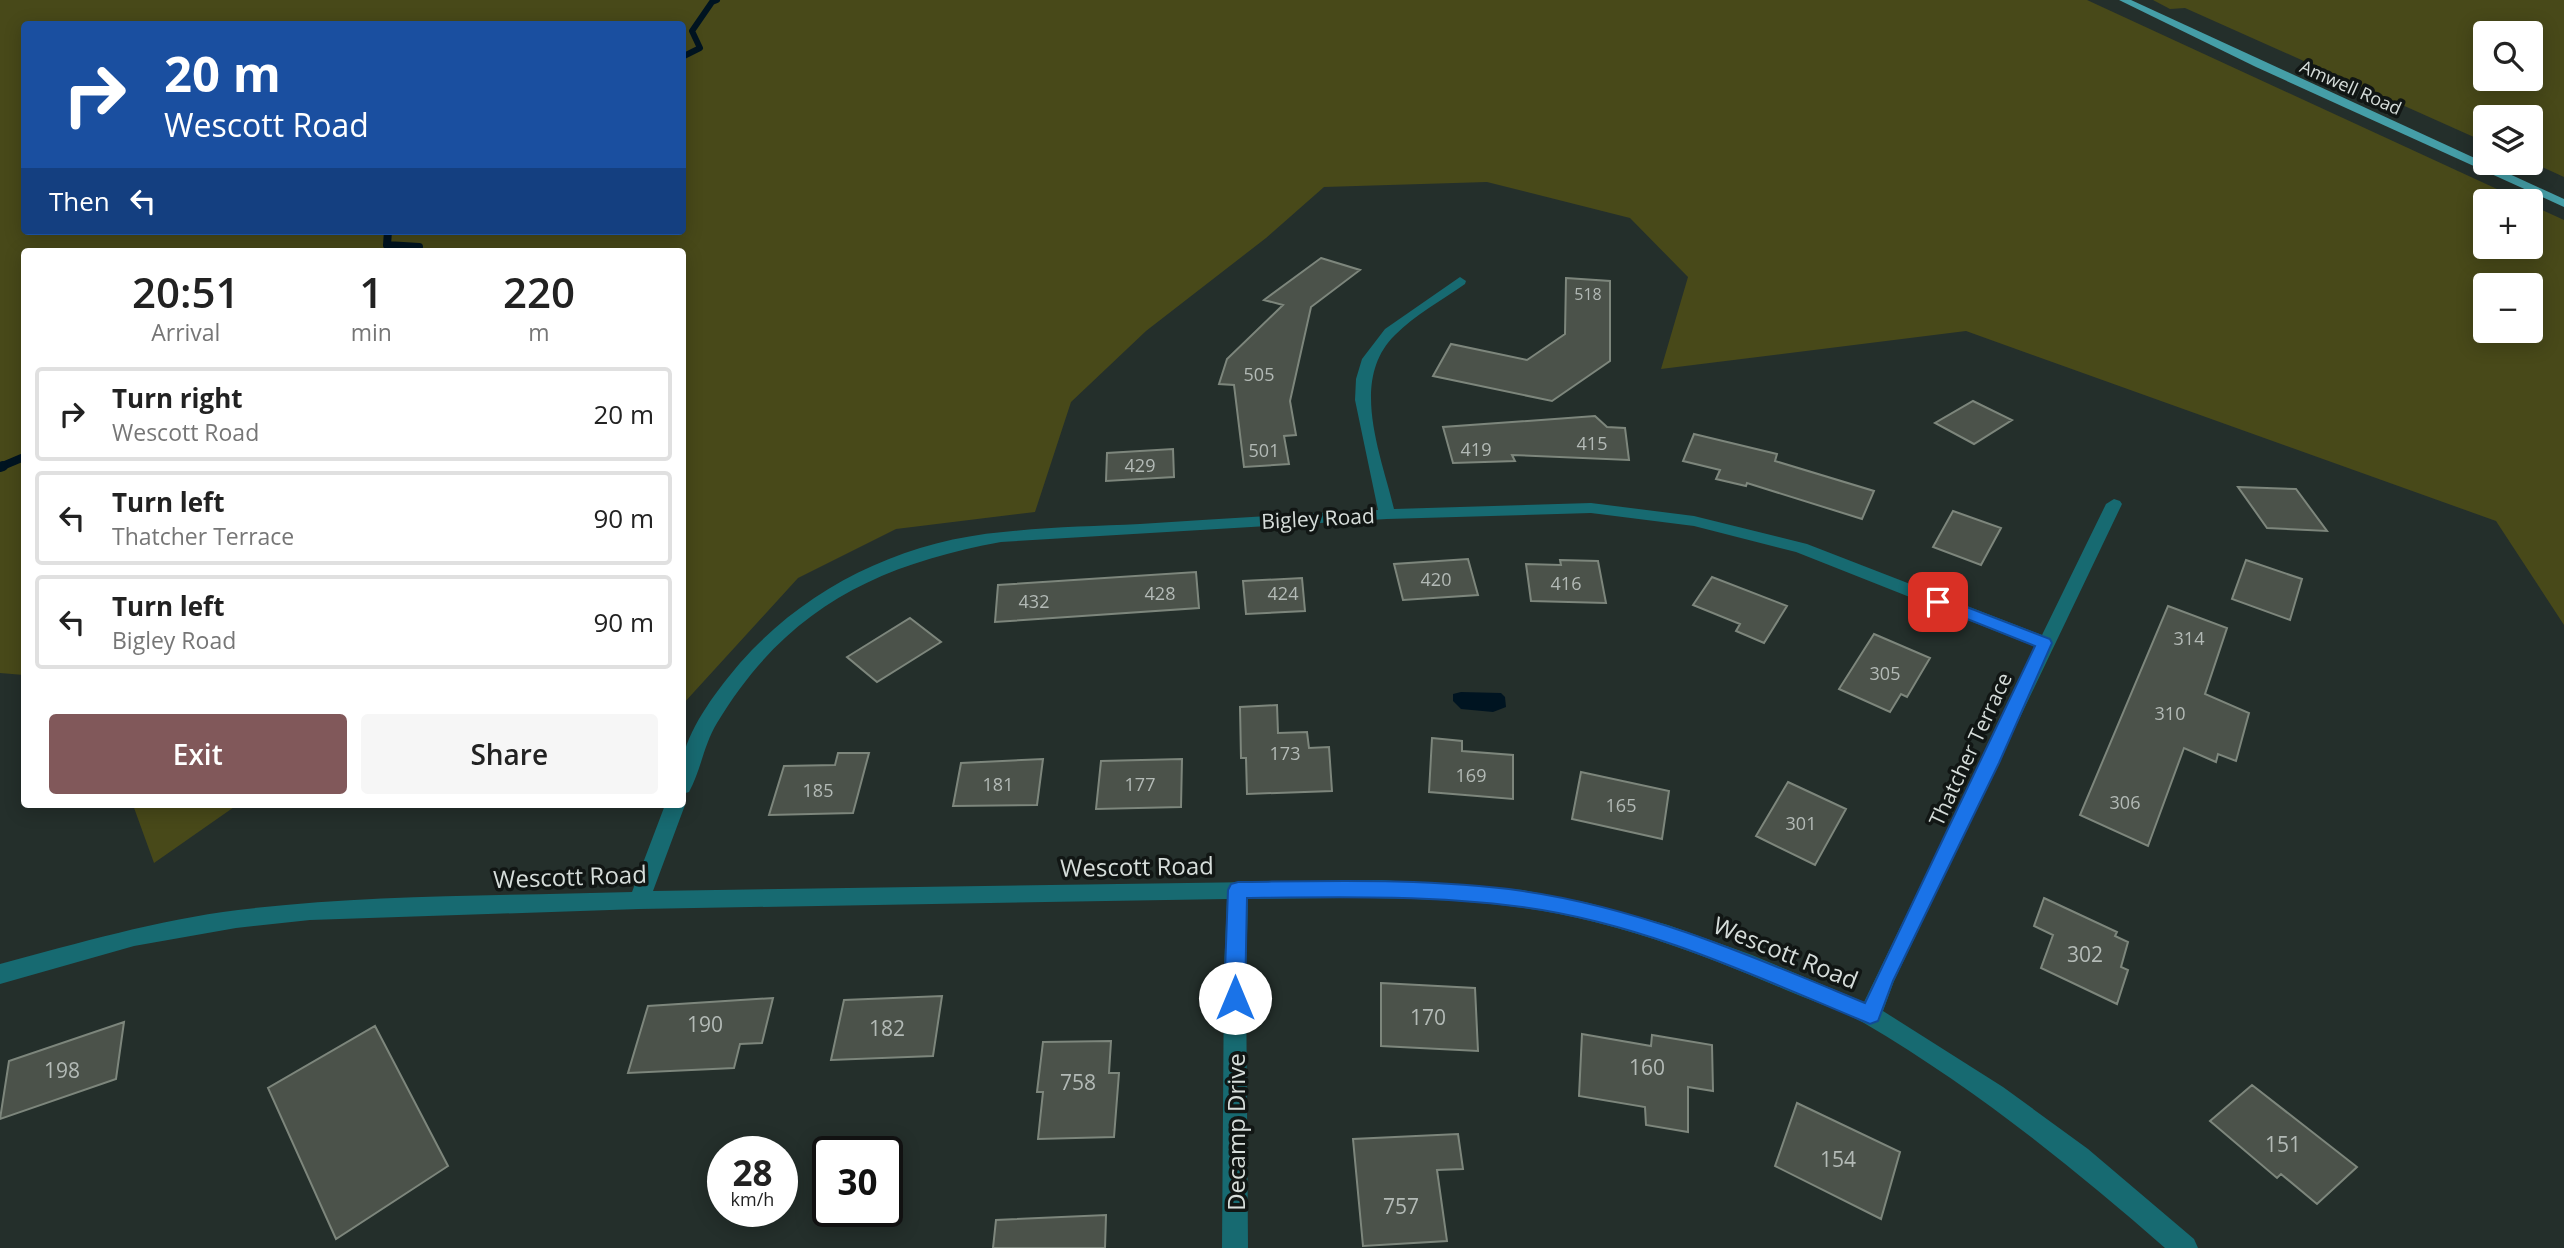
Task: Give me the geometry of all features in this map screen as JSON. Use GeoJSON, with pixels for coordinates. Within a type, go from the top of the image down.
{"type":"FeatureCollection","features":[{"type":"Feature","properties":{"kind":"main road","name":"Amwell Road"},"geometry":{"type":"LineString","coordinates":[[2124,0],[2564,203]]}},
{"type":"Feature","properties":{"kind":"street"},"geometry":{"type":"LineString","coordinates":[[1387,514],[1362,400],[1369,359],[1390,332],[1460,281]]}},
{"type":"Feature","properties":{"kind":"street","name":"Thatcher Terrace"},"geometry":{"type":"LineString","coordinates":[[1870,1015],[1883,981],[1990,763],[2044,643],[2114,504]]}},
{"type":"Feature","properties":{"kind":"street","name":"Bigley Road"},"geometry":{"type":"LineString","coordinates":[[686,777],[709,719],[746,666],[783,626],[834,591],[887,565],[939,548],[1001,537],[1387,514],[1591,508],[1694,521],[1801,548],[2044,643]]}},
{"type":"Feature","properties":{"kind":"street"},"geometry":{"type":"LineString","coordinates":[[639,900],[674,808]]}},
{"type":"Feature","properties":{"kind":"street","name":"Wescott Road"},"geometry":{"type":"LineString","coordinates":[[0,974],[134,937],[236,919],[310,911],[639,900],[1238,890],[1403,890],[1522,899],[1589,912],[1668,934],[1744,961],[1870,1015],[2006,1102],[2079,1157],[2185,1248]]}},
{"type":"Feature","properties":{"kind":"street","name":"Decamp Drive"},"geometry":{"type":"LineString","coordinates":[[1234,1248],[1238,890]]}},
{"type":"Feature","properties":{"kind":"shaded area"},"geometry":{"type":"Polygon","coordinates":[[[0,0],[2087,0],[2497,189],[2473,189],[2473,259],[2543,259],[2543,210],[2564,220],[2564,625],[2496,521],[1966,331],[1661,369],[1688,277],[1630,218],[1487,182],[1324,187],[1266,238],[1146,331],[1071,402],[1035,512],[896,529],[798,578],[686,701],[686,248],[21,248],[21,675],[0,673],[0,0]]]}},
{"type":"Feature","properties":{"kind":"shaded area"},"geometry":{"type":"Polygon","coordinates":[[[2153,0],[2564,0],[2564,177],[2543,167],[2543,105],[2473,105],[2473,137],[2185,8],[2170,9],[2153,0]]]}},
{"type":"Feature","properties":{"kind":"shaded area"},"geometry":{"type":"Polygon","coordinates":[[[134,808],[233,808],[154,863],[134,808]]]}},
{"type":"Feature","properties":{"kind":"water"},"geometry":{"type":"Polygon","coordinates":[[[1501,693],[1505,697],[1506,707],[1493,712],[1461,709],[1453,701],[1453,694],[1501,693]]]}},
{"type":"Feature","properties":{"kind":"building"},"geometry":{"type":"Polygon","coordinates":[[[1321,258],[1360,270],[1311,307],[1290,401],[1296,435],[1284,436],[1289,464],[1244,467],[1234,385],[1219,384],[1227,359],[1283,305],[1264,300],[1321,258]]]}},
{"type":"Feature","properties":{"kind":"building"},"geometry":{"type":"Polygon","coordinates":[[[1566,278],[1610,281],[1610,361],[1552,401],[1433,376],[1451,344],[1527,360],[1565,334],[1566,278]]]}},
{"type":"Feature","properties":{"kind":"building"},"geometry":{"type":"Polygon","coordinates":[[[1973,401],[2012,420],[1974,444],[1935,423],[1973,401]]]}},
{"type":"Feature","properties":{"kind":"building"},"geometry":{"type":"Polygon","coordinates":[[[1595,416],[1607,427],[1625,428],[1629,460],[1512,455],[1515,461],[1453,463],[1443,427],[1595,416]]]}},
{"type":"Feature","properties":{"kind":"building"},"geometry":{"type":"Polygon","coordinates":[[[1694,434],[1777,454],[1775,461],[1874,491],[1862,519],[1747,483],[1746,486],[1716,479],[1720,470],[1683,461],[1694,434]]]}},
{"type":"Feature","properties":{"kind":"building"},"geometry":{"type":"Polygon","coordinates":[[[1173,449],[1174,477],[1106,481],[1107,453],[1173,449]]]}},
{"type":"Feature","properties":{"kind":"building"},"geometry":{"type":"Polygon","coordinates":[[[2238,487],[2296,489],[2327,531],[2267,528],[2238,487]]]}},
{"type":"Feature","properties":{"kind":"building"},"geometry":{"type":"Polygon","coordinates":[[[1953,511],[2001,528],[1981,565],[1933,547],[1953,511]]]}},
{"type":"Feature","properties":{"kind":"building"},"geometry":{"type":"Polygon","coordinates":[[[1468,559],[1478,595],[1403,600],[1394,564],[1468,559]]]}},
{"type":"Feature","properties":{"kind":"building"},"geometry":{"type":"Polygon","coordinates":[[[1560,560],[1598,561],[1606,603],[1531,601],[1526,564],[1561,565],[1560,560]]]}},
{"type":"Feature","properties":{"kind":"building"},"geometry":{"type":"Polygon","coordinates":[[[2246,560],[2302,579],[2290,620],[2232,599],[2246,560]]]}},
{"type":"Feature","properties":{"kind":"building"},"geometry":{"type":"Polygon","coordinates":[[[1196,572],[1199,608],[995,622],[998,585],[1196,572]]]}},
{"type":"Feature","properties":{"kind":"building"},"geometry":{"type":"Polygon","coordinates":[[[1712,577],[1787,606],[1764,643],[1736,631],[1740,624],[1693,605],[1712,577]]]}},
{"type":"Feature","properties":{"kind":"building"},"geometry":{"type":"Polygon","coordinates":[[[1302,578],[1305,611],[1246,614],[1243,581],[1302,578]]]}},
{"type":"Feature","properties":{"kind":"building"},"geometry":{"type":"Polygon","coordinates":[[[2168,606],[2227,628],[2205,694],[2249,713],[2236,761],[2218,754],[2216,762],[2184,748],[2148,846],[2080,815],[2168,606]]]}},
{"type":"Feature","properties":{"kind":"building"},"geometry":{"type":"Polygon","coordinates":[[[910,618],[941,642],[877,682],[847,657],[910,618]]]}},
{"type":"Feature","properties":{"kind":"building"},"geometry":{"type":"Polygon","coordinates":[[[1874,634],[1930,658],[1907,697],[1901,694],[1890,712],[1839,689],[1874,634]]]}},
{"type":"Feature","properties":{"kind":"building"},"geometry":{"type":"Polygon","coordinates":[[[1277,705],[1278,733],[1307,732],[1309,748],[1329,747],[1332,791],[1247,794],[1246,758],[1241,758],[1240,707],[1277,705]]]}},
{"type":"Feature","properties":{"kind":"building"},"geometry":{"type":"Polygon","coordinates":[[[1432,738],[1462,741],[1462,751],[1513,755],[1513,799],[1429,792],[1432,738]]]}},
{"type":"Feature","properties":{"kind":"building"},"geometry":{"type":"Polygon","coordinates":[[[838,753],[869,753],[853,813],[769,815],[784,766],[835,765],[838,753]]]}},
{"type":"Feature","properties":{"kind":"building"},"geometry":{"type":"Polygon","coordinates":[[[1043,759],[1037,805],[953,806],[961,763],[1043,759]]]}},
{"type":"Feature","properties":{"kind":"building"},"geometry":{"type":"Polygon","coordinates":[[[1182,759],[1181,807],[1096,809],[1101,761],[1182,759]]]}},
{"type":"Feature","properties":{"kind":"building"},"geometry":{"type":"Polygon","coordinates":[[[1581,772],[1669,791],[1662,839],[1572,819],[1581,772]]]}},
{"type":"Feature","properties":{"kind":"building"},"geometry":{"type":"Polygon","coordinates":[[[1788,782],[1846,809],[1815,865],[1756,836],[1788,782]]]}},
{"type":"Feature","properties":{"kind":"building"},"geometry":{"type":"Polygon","coordinates":[[[2044,898],[2117,932],[2115,936],[2128,942],[2121,967],[2128,970],[2117,1004],[2041,968],[2053,935],[2034,926],[2044,898]]]}},
{"type":"Feature","properties":{"kind":"building"},"geometry":{"type":"Polygon","coordinates":[[[1381,983],[1475,988],[1478,1051],[1381,1046],[1381,983]]]}},
{"type":"Feature","properties":{"kind":"building"},"geometry":{"type":"Polygon","coordinates":[[[942,996],[933,1056],[831,1060],[844,1000],[942,996]]]}},
{"type":"Feature","properties":{"kind":"building"},"geometry":{"type":"Polygon","coordinates":[[[773,998],[762,1043],[740,1044],[734,1068],[628,1073],[648,1006],[773,998]]]}},
{"type":"Feature","properties":{"kind":"building"},"geometry":{"type":"Polygon","coordinates":[[[124,1022],[116,1079],[0,1119],[9,1061],[124,1022]]]}},
{"type":"Feature","properties":{"kind":"building"},"geometry":{"type":"Polygon","coordinates":[[[375,1026],[448,1166],[336,1239],[268,1088],[375,1026]]]}},
{"type":"Feature","properties":{"kind":"building"},"geometry":{"type":"Polygon","coordinates":[[[1582,1034],[1651,1046],[1652,1035],[1712,1045],[1713,1091],[1688,1087],[1688,1132],[1646,1125],[1645,1107],[1579,1096],[1582,1034]]]}},
{"type":"Feature","properties":{"kind":"building"},"geometry":{"type":"Polygon","coordinates":[[[1111,1041],[1109,1073],[1119,1073],[1114,1137],[1038,1139],[1043,1092],[1037,1092],[1043,1042],[1111,1041]]]}},
{"type":"Feature","properties":{"kind":"building"},"geometry":{"type":"Polygon","coordinates":[[[2252,1085],[2357,1167],[2317,1204],[2281,1174],[2277,1178],[2210,1121],[2252,1085]]]}},
{"type":"Feature","properties":{"kind":"building"},"geometry":{"type":"Polygon","coordinates":[[[1797,1103],[1900,1152],[1881,1219],[1775,1166],[1797,1103]]]}},
{"type":"Feature","properties":{"kind":"building"},"geometry":{"type":"Polygon","coordinates":[[[1458,1134],[1463,1169],[1437,1170],[1447,1241],[1363,1246],[1353,1139],[1458,1134]]]}},
{"type":"Feature","properties":{"kind":"building"},"geometry":{"type":"Polygon","coordinates":[[[1106,1215],[1105,1248],[993,1248],[996,1220],[1106,1215]]]}},
{"type":"Feature","properties":{"kind":"waterway"},"geometry":{"type":"LineString","coordinates":[[686,55],[700,48],[692,31],[712,2],[717,0]]}},
{"type":"Feature","properties":{"kind":"waterway"},"geometry":{"type":"LineString","coordinates":[[388,235],[387,245],[418,248]]}},
{"type":"Feature","properties":{"kind":"waterway"},"geometry":{"type":"LineString","coordinates":[[3,466],[0,467],[21,458]]}},
{"type":"Feature","properties":{"kind":"route"},"geometry":{"type":"LineString","coordinates":[[1235,998],[1238,890],[1425,890],[1522,899],[1589,912],[1668,934],[1744,961],[1870,1015],[1883,981],[1990,763],[2044,643],[1938,602]]}}]}
